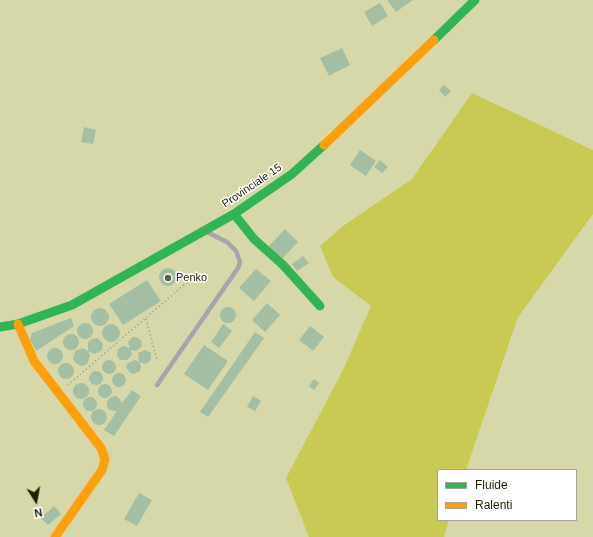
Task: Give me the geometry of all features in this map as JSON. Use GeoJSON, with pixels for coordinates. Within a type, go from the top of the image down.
{"type":"FeatureCollection","features":[{"type":"Feature","properties":{"kind":"main road","name":"Provinciale 15"},"geometry":{"type":"LineString","coordinates":[[0,327],[18,324],[72,305],[234,214],[292,174],[334,136],[475,0]]}},
{"type":"Feature","properties":{"kind":"main road"},"geometry":{"type":"LineString","coordinates":[[234,214],[254,239],[283,265],[320,306]]}},
{"type":"Feature","properties":{"kind":"main road"},"geometry":{"type":"LineString","coordinates":[[18,324],[34,360],[101,448],[105,459],[102,470],[55,537]]}},
{"type":"Feature","properties":{"kind":"lane"},"geometry":{"type":"LineString","coordinates":[[157,385],[238,268],[240,262],[236,251],[227,242],[204,231]]}},
{"type":"Feature","properties":{"kind":"path"},"geometry":{"type":"LineString","coordinates":[[68,385],[192,278]]}},
{"type":"Feature","properties":{"kind":"path"},"geometry":{"type":"LineString","coordinates":[[146,318],[157,361]]}},
{"type":"Feature","properties":{"kind":"shaded area"},"geometry":{"type":"Polygon","coordinates":[[[472,93],[593,150],[593,214],[518,317],[466,469],[437,469],[437,521],[449,521],[444,537],[309,537],[286,478],[343,370],[371,306],[333,277],[320,246],[343,226],[412,179],[472,93]]]}},
{"type":"Feature","properties":{"kind":"building"},"geometry":{"type":"Polygon","coordinates":[[[387,0],[413,0],[396,12],[387,0]]]}},
{"type":"Feature","properties":{"kind":"building"},"geometry":{"type":"Polygon","coordinates":[[[380,3],[388,16],[372,26],[364,12],[380,3]]]}},
{"type":"Feature","properties":{"kind":"building"},"geometry":{"type":"Polygon","coordinates":[[[342,48],[350,65],[329,76],[320,58],[342,48]]]}},
{"type":"Feature","properties":{"kind":"building"},"geometry":{"type":"Polygon","coordinates":[[[444,85],[451,91],[445,97],[439,90],[444,85]]]}},
{"type":"Feature","properties":{"kind":"building"},"geometry":{"type":"Polygon","coordinates":[[[84,127],[96,130],[93,144],[81,142],[84,127]]]}},
{"type":"Feature","properties":{"kind":"building"},"geometry":{"type":"Polygon","coordinates":[[[360,150],[376,161],[366,176],[350,165],[360,150]]]}},
{"type":"Feature","properties":{"kind":"building"},"geometry":{"type":"Polygon","coordinates":[[[380,160],[388,167],[382,173],[374,167],[380,160]]]}},
{"type":"Feature","properties":{"kind":"building"},"geometry":{"type":"Polygon","coordinates":[[[285,229],[298,242],[282,259],[269,246],[285,229]]]}},
{"type":"Feature","properties":{"kind":"building"},"geometry":{"type":"Polygon","coordinates":[[[303,256],[309,263],[297,271],[292,264],[303,256]]]}},
{"type":"Feature","properties":{"kind":"building","name":"Penko"},"geometry":{"type":"Polygon","coordinates":[[[164,268],[172,268],[177,273],[175,284],[172,286],[164,286],[159,281],[159,273],[164,268]]]}},
{"type":"Feature","properties":{"kind":"building"},"geometry":{"type":"Polygon","coordinates":[[[256,269],[271,281],[254,301],[239,288],[256,269]]]}},
{"type":"Feature","properties":{"kind":"building"},"geometry":{"type":"Polygon","coordinates":[[[147,280],[161,301],[123,325],[109,304],[147,280]]]}},
{"type":"Feature","properties":{"kind":"building"},"geometry":{"type":"Polygon","coordinates":[[[267,303],[280,315],[265,332],[252,320],[267,303]]]}},
{"type":"Feature","properties":{"kind":"building"},"geometry":{"type":"Polygon","coordinates":[[[228,307],[235,312],[236,315],[231,322],[228,323],[221,318],[220,315],[225,308],[228,307]]]}},
{"type":"Feature","properties":{"kind":"building"},"geometry":{"type":"Polygon","coordinates":[[[100,308],[106,311],[109,317],[106,323],[100,326],[94,323],[91,317],[94,311],[100,308]]]}},
{"type":"Feature","properties":{"kind":"building"},"geometry":{"type":"Polygon","coordinates":[[[71,318],[74,326],[36,351],[30,339],[32,333],[71,318]]]}},
{"type":"Feature","properties":{"kind":"building"},"geometry":{"type":"Polygon","coordinates":[[[82,323],[88,323],[93,328],[91,337],[88,339],[82,339],[77,334],[77,328],[82,323]]]}},
{"type":"Feature","properties":{"kind":"building"},"geometry":{"type":"Polygon","coordinates":[[[111,324],[117,327],[120,333],[117,339],[111,342],[105,339],[102,333],[105,327],[111,324]]]}},
{"type":"Feature","properties":{"kind":"building"},"geometry":{"type":"Polygon","coordinates":[[[223,324],[232,331],[219,348],[211,342],[223,324]]]}},
{"type":"Feature","properties":{"kind":"building"},"geometry":{"type":"Polygon","coordinates":[[[310,326],[324,337],[313,351],[299,340],[310,326]]]}},
{"type":"Feature","properties":{"kind":"building"},"geometry":{"type":"Polygon","coordinates":[[[255,332],[264,338],[208,417],[200,412],[255,332]]]}},
{"type":"Feature","properties":{"kind":"building"},"geometry":{"type":"Polygon","coordinates":[[[71,334],[78,339],[79,342],[74,349],[71,350],[64,345],[63,342],[68,335],[71,334]]]}},
{"type":"Feature","properties":{"kind":"building"},"geometry":{"type":"Polygon","coordinates":[[[132,337],[137,337],[141,340],[142,346],[136,351],[131,350],[132,355],[127,360],[120,360],[117,356],[118,349],[123,346],[130,348],[128,342],[132,337]]]}},
{"type":"Feature","properties":{"kind":"building"},"geometry":{"type":"Polygon","coordinates":[[[97,338],[103,343],[102,350],[95,354],[88,351],[88,342],[92,339],[97,338]]]}},
{"type":"Feature","properties":{"kind":"building"},"geometry":{"type":"Polygon","coordinates":[[[204,345],[228,361],[208,390],[184,374],[204,345]]]}},
{"type":"Feature","properties":{"kind":"building"},"geometry":{"type":"Polygon","coordinates":[[[52,348],[58,348],[63,353],[61,362],[58,364],[52,364],[47,359],[47,353],[52,348]]]}},
{"type":"Feature","properties":{"kind":"building"},"geometry":{"type":"Polygon","coordinates":[[[83,348],[88,351],[90,356],[87,364],[81,366],[73,359],[75,351],[83,348]]]}},
{"type":"Feature","properties":{"kind":"building"},"geometry":{"type":"Polygon","coordinates":[[[145,350],[151,353],[151,360],[146,364],[139,362],[138,353],[145,350]]]}},
{"type":"Feature","properties":{"kind":"building"},"geometry":{"type":"Polygon","coordinates":[[[106,360],[112,360],[116,364],[116,370],[112,374],[106,374],[102,370],[102,364],[106,360]]]}},
{"type":"Feature","properties":{"kind":"building"},"geometry":{"type":"Polygon","coordinates":[[[135,360],[139,362],[141,366],[140,371],[134,374],[130,373],[126,367],[128,363],[135,360]]]}},
{"type":"Feature","properties":{"kind":"building"},"geometry":{"type":"Polygon","coordinates":[[[63,363],[69,363],[74,368],[72,377],[69,379],[63,379],[58,374],[58,368],[63,363]]]}},
{"type":"Feature","properties":{"kind":"building"},"geometry":{"type":"Polygon","coordinates":[[[93,371],[99,371],[103,375],[103,381],[99,385],[93,385],[89,381],[89,375],[93,371]]]}},
{"type":"Feature","properties":{"kind":"building"},"geometry":{"type":"Polygon","coordinates":[[[116,373],[122,373],[126,377],[126,383],[122,387],[116,387],[112,383],[112,377],[116,373]]]}},
{"type":"Feature","properties":{"kind":"building"},"geometry":{"type":"Polygon","coordinates":[[[314,379],[319,383],[314,390],[309,386],[314,379]]]}},
{"type":"Feature","properties":{"kind":"building"},"geometry":{"type":"Polygon","coordinates":[[[81,383],[88,388],[89,391],[84,398],[81,399],[74,394],[73,391],[78,384],[81,383]]]}},
{"type":"Feature","properties":{"kind":"building"},"geometry":{"type":"Polygon","coordinates":[[[102,384],[108,384],[112,388],[112,394],[108,398],[102,398],[98,394],[98,388],[102,384]]]}},
{"type":"Feature","properties":{"kind":"building"},"geometry":{"type":"Polygon","coordinates":[[[132,390],[141,396],[114,436],[104,430],[117,411],[109,410],[107,401],[111,397],[116,396],[122,403],[132,390]]]}},
{"type":"Feature","properties":{"kind":"building"},"geometry":{"type":"Polygon","coordinates":[[[253,396],[261,401],[255,411],[247,407],[253,396]]]}},
{"type":"Feature","properties":{"kind":"building"},"geometry":{"type":"Polygon","coordinates":[[[90,397],[95,399],[97,404],[95,409],[90,411],[85,409],[83,404],[85,399],[90,397]]]}},
{"type":"Feature","properties":{"kind":"building"},"geometry":{"type":"Polygon","coordinates":[[[96,409],[102,409],[107,414],[105,423],[102,425],[96,425],[91,420],[91,414],[96,409]]]}},
{"type":"Feature","properties":{"kind":"building"},"geometry":{"type":"Polygon","coordinates":[[[139,493],[152,500],[137,526],[124,519],[139,493]]]}},
{"type":"Feature","properties":{"kind":"building"},"geometry":{"type":"Polygon","coordinates":[[[54,506],[61,514],[48,525],[41,518],[54,506]]]}},
{"type":"Feature","properties":{"kind":"traffic: fast"},"geometry":{"type":"LineString","coordinates":[[434,40],[475,0]]}},
{"type":"Feature","properties":{"kind":"traffic: fast"},"geometry":{"type":"LineString","coordinates":[[0,327],[18,324],[72,305],[234,214],[292,174],[324,145]]}},
{"type":"Feature","properties":{"kind":"traffic: fast"},"geometry":{"type":"LineString","coordinates":[[234,214],[254,239],[283,265],[320,306]]}},
{"type":"Feature","properties":{"kind":"traffic: slow"},"geometry":{"type":"LineString","coordinates":[[324,145],[434,40]]}},
{"type":"Feature","properties":{"kind":"traffic: slow"},"geometry":{"type":"LineString","coordinates":[[18,324],[34,361],[101,448],[105,459],[102,470],[55,537]]}},
{"type":"Feature","properties":{"kind":"place","name":"Penko"},"geometry":{"type":"Point","coordinates":[168,278]}}]}
